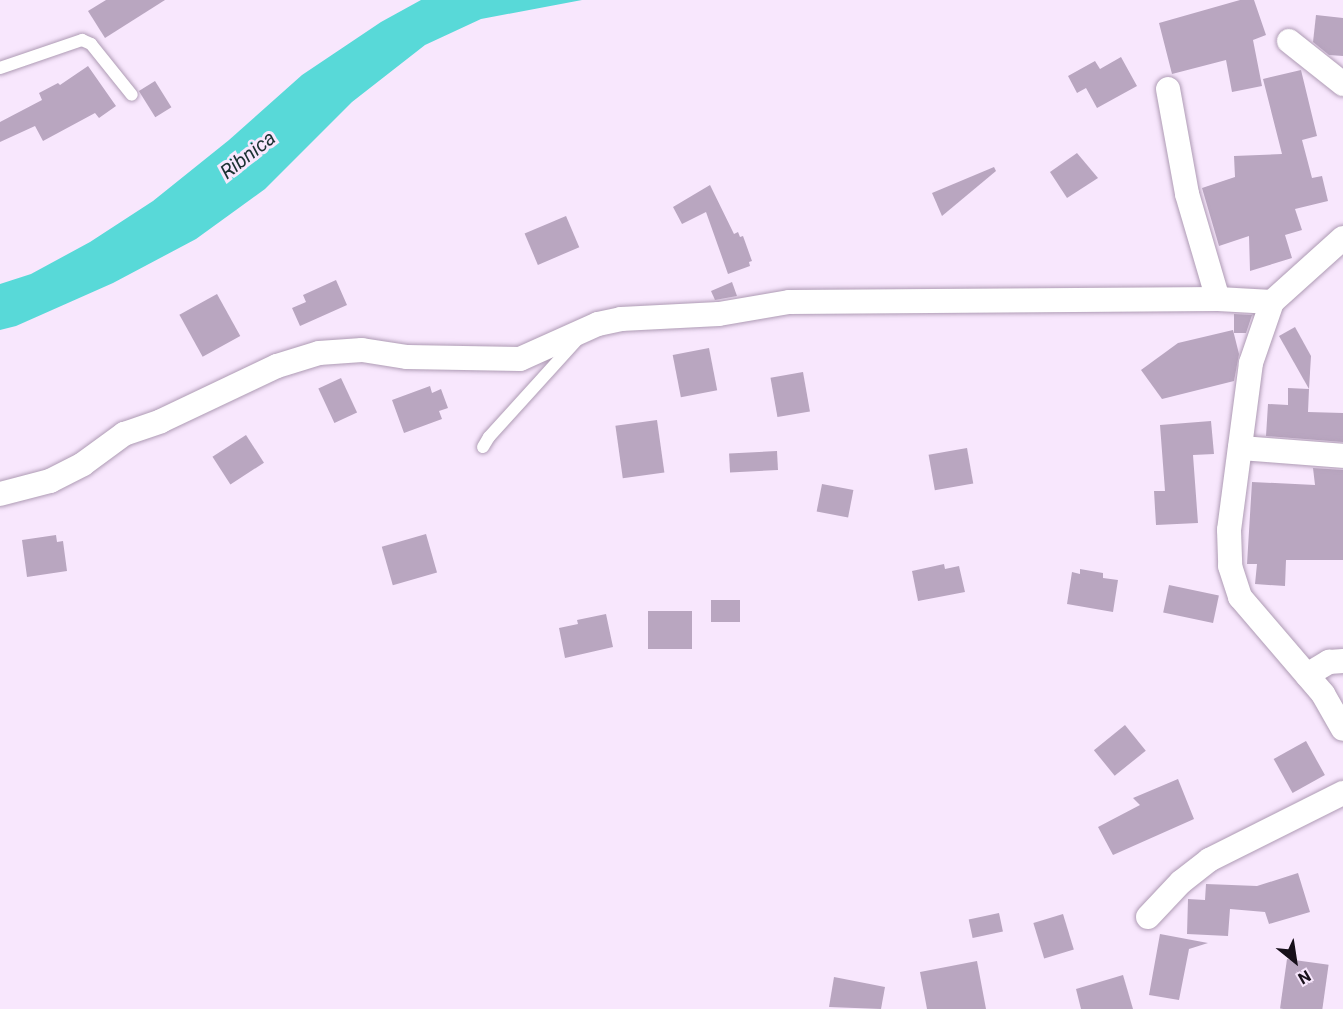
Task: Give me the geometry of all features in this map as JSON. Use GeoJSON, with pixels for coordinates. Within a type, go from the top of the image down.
{"type":"FeatureCollection","features":[{"type":"Feature","properties":{"kind":"street"},"geometry":{"type":"LineString","coordinates":[[1289,41],[1343,84]]}},
{"type":"Feature","properties":{"kind":"street"},"geometry":{"type":"LineString","coordinates":[[1168,89],[1188,194],[1218,300]]}},
{"type":"Feature","properties":{"kind":"street"},"geometry":{"type":"LineString","coordinates":[[1343,238],[1272,302],[1251,363],[1229,530],[1230,566],[1240,597],[1323,694],[1343,729]]}},
{"type":"Feature","properties":{"kind":"street"},"geometry":{"type":"LineString","coordinates":[[0,494],[50,482],[83,464],[124,434],[161,421],[277,366],[319,353],[362,350],[418,357],[520,359],[579,333],[621,319],[719,314],[789,302],[1218,300],[1272,302]]}},
{"type":"Feature","properties":{"kind":"street"},"geometry":{"type":"LineString","coordinates":[[1240,448],[1343,456]]}},
{"type":"Feature","properties":{"kind":"street"},"geometry":{"type":"LineString","coordinates":[[1307,675],[1329,662],[1343,661]]}},
{"type":"Feature","properties":{"kind":"street"},"geometry":{"type":"LineString","coordinates":[[1148,917],[1182,882],[1209,860],[1343,794]]}},
{"type":"Feature","properties":{"kind":"lane"},"geometry":{"type":"LineString","coordinates":[[0,68],[82,40],[91,44],[132,95]]}},
{"type":"Feature","properties":{"kind":"lane"},"geometry":{"type":"LineString","coordinates":[[483,447],[489,437],[573,345],[579,333]]}},
{"type":"Feature","properties":{"kind":"water","name":"Ribnica"},"geometry":{"type":"Polygon","coordinates":[[[421,0],[582,0],[481,19],[425,45],[352,102],[265,189],[196,239],[113,283],[16,326],[0,330],[0,284],[31,274],[90,242],[153,201],[229,140],[302,75],[381,22],[421,0]]]}},
{"type":"Feature","properties":{"kind":"building"},"geometry":{"type":"Polygon","coordinates":[[[106,0],[165,0],[105,38],[88,11],[106,0]]]}},
{"type":"Feature","properties":{"kind":"building"},"geometry":{"type":"Polygon","coordinates":[[[1240,0],[1254,0],[1266,35],[1253,40],[1262,86],[1232,92],[1226,60],[1172,74],[1159,23],[1240,0]]]}},
{"type":"Feature","properties":{"kind":"building"},"geometry":{"type":"Polygon","coordinates":[[[1316,15],[1343,18],[1343,56],[1329,55],[1313,42],[1316,15]]]}},
{"type":"Feature","properties":{"kind":"building"},"geometry":{"type":"Polygon","coordinates":[[[1121,57],[1137,86],[1097,108],[1086,88],[1077,93],[1068,76],[1095,61],[1100,69],[1121,57]]]}},
{"type":"Feature","properties":{"kind":"building"},"geometry":{"type":"Polygon","coordinates":[[[88,66],[116,106],[99,118],[95,113],[43,141],[35,126],[0,142],[0,122],[42,100],[39,93],[58,83],[60,85],[88,66]]]}},
{"type":"Feature","properties":{"kind":"building"},"geometry":{"type":"Polygon","coordinates":[[[1301,70],[1317,136],[1302,140],[1312,178],[1322,176],[1328,201],[1295,209],[1302,230],[1285,235],[1292,258],[1250,271],[1249,236],[1219,246],[1202,188],[1235,177],[1234,156],[1282,154],[1263,79],[1301,70]]]}},
{"type":"Feature","properties":{"kind":"building"},"geometry":{"type":"Polygon","coordinates":[[[155,81],[171,107],[155,117],[139,91],[155,81]]]}},
{"type":"Feature","properties":{"kind":"building"},"geometry":{"type":"Polygon","coordinates":[[[1077,153],[1098,178],[1067,198],[1050,172],[1077,153]]]}},
{"type":"Feature","properties":{"kind":"building"},"geometry":{"type":"Polygon","coordinates":[[[994,167],[996,171],[942,216],[932,193],[994,167]]]}},
{"type":"Feature","properties":{"kind":"building"},"geometry":{"type":"Polygon","coordinates":[[[710,185],[734,234],[738,232],[740,237],[743,236],[752,261],[749,262],[750,266],[728,274],[706,212],[682,224],[673,207],[710,185]]]}},
{"type":"Feature","properties":{"kind":"building"},"geometry":{"type":"Polygon","coordinates":[[[566,216],[579,247],[538,265],[525,234],[566,216]]]}},
{"type":"Feature","properties":{"kind":"building"},"geometry":{"type":"Polygon","coordinates":[[[336,280],[347,305],[300,326],[292,308],[306,302],[303,295],[336,280]]]}},
{"type":"Feature","properties":{"kind":"building"},"geometry":{"type":"Polygon","coordinates":[[[732,282],[737,296],[715,300],[711,291],[732,282]]]}},
{"type":"Feature","properties":{"kind":"building"},"geometry":{"type":"Polygon","coordinates":[[[217,294],[240,336],[203,357],[179,315],[217,294]]]}},
{"type":"Feature","properties":{"kind":"building"},"geometry":{"type":"Polygon","coordinates":[[[1234,314],[1252,315],[1246,333],[1234,333],[1234,314]]]}},
{"type":"Feature","properties":{"kind":"building"},"geometry":{"type":"Polygon","coordinates":[[[1295,327],[1311,356],[1309,389],[1279,336],[1295,327]]]}},
{"type":"Feature","properties":{"kind":"building"},"geometry":{"type":"Polygon","coordinates":[[[1233,330],[1239,354],[1234,381],[1162,399],[1141,370],[1178,343],[1233,330]]]}},
{"type":"Feature","properties":{"kind":"building"},"geometry":{"type":"Polygon","coordinates":[[[709,348],[717,390],[681,397],[673,355],[709,348]]]}},
{"type":"Feature","properties":{"kind":"building"},"geometry":{"type":"Polygon","coordinates":[[[803,372],[810,411],[777,417],[771,378],[803,372]]]}},
{"type":"Feature","properties":{"kind":"building"},"geometry":{"type":"Polygon","coordinates":[[[341,378],[357,412],[334,423],[318,389],[341,378]]]}},
{"type":"Feature","properties":{"kind":"building"},"geometry":{"type":"Polygon","coordinates":[[[430,386],[432,393],[441,389],[448,408],[439,411],[442,419],[404,433],[392,400],[430,386]]]}},
{"type":"Feature","properties":{"kind":"building"},"geometry":{"type":"Polygon","coordinates":[[[1288,388],[1309,389],[1308,412],[1343,413],[1343,442],[1266,436],[1268,404],[1288,405],[1288,388]]]}},
{"type":"Feature","properties":{"kind":"building"},"geometry":{"type":"Polygon","coordinates":[[[657,420],[664,472],[623,478],[615,426],[657,420]]]}},
{"type":"Feature","properties":{"kind":"building"},"geometry":{"type":"Polygon","coordinates":[[[1211,421],[1214,454],[1193,455],[1198,523],[1156,525],[1154,491],[1165,491],[1160,425],[1211,421]]]}},
{"type":"Feature","properties":{"kind":"building"},"geometry":{"type":"Polygon","coordinates":[[[246,435],[264,463],[230,484],[212,457],[246,435]]]}},
{"type":"Feature","properties":{"kind":"building"},"geometry":{"type":"Polygon","coordinates":[[[967,448],[973,483],[935,490],[929,455],[967,448]]]}},
{"type":"Feature","properties":{"kind":"building"},"geometry":{"type":"Polygon","coordinates":[[[777,451],[778,470],[730,472],[729,454],[777,451]]]}},
{"type":"Feature","properties":{"kind":"building"},"geometry":{"type":"Polygon","coordinates":[[[1313,468],[1343,470],[1343,560],[1286,560],[1285,586],[1255,584],[1257,564],[1247,564],[1252,482],[1315,485],[1313,468]]]}},
{"type":"Feature","properties":{"kind":"building"},"geometry":{"type":"Polygon","coordinates":[[[822,484],[853,490],[848,518],[817,511],[822,484]]]}},
{"type":"Feature","properties":{"kind":"building"},"geometry":{"type":"Polygon","coordinates":[[[426,534],[437,572],[393,585],[382,547],[426,534]]]}},
{"type":"Feature","properties":{"kind":"building"},"geometry":{"type":"Polygon","coordinates":[[[56,535],[57,542],[63,541],[67,571],[27,577],[22,540],[56,535]]]}},
{"type":"Feature","properties":{"kind":"building"},"geometry":{"type":"Polygon","coordinates":[[[944,564],[945,569],[959,566],[965,592],[918,601],[912,571],[944,564]]]}},
{"type":"Feature","properties":{"kind":"building"},"geometry":{"type":"Polygon","coordinates":[[[1080,569],[1103,573],[1103,578],[1118,580],[1113,612],[1067,604],[1072,572],[1080,574],[1080,569]]]}},
{"type":"Feature","properties":{"kind":"building"},"geometry":{"type":"Polygon","coordinates":[[[1169,585],[1219,596],[1213,623],[1163,612],[1169,585]]]}},
{"type":"Feature","properties":{"kind":"building"},"geometry":{"type":"Polygon","coordinates":[[[711,600],[740,600],[740,622],[711,622],[711,600]]]}},
{"type":"Feature","properties":{"kind":"building"},"geometry":{"type":"Polygon","coordinates":[[[648,611],[692,611],[692,649],[648,649],[648,611]]]}},
{"type":"Feature","properties":{"kind":"building"},"geometry":{"type":"Polygon","coordinates":[[[606,614],[613,647],[565,658],[559,628],[578,624],[577,620],[606,614]]]}},
{"type":"Feature","properties":{"kind":"building"},"geometry":{"type":"Polygon","coordinates":[[[1125,725],[1146,751],[1115,776],[1094,750],[1125,725]]]}},
{"type":"Feature","properties":{"kind":"building"},"geometry":{"type":"Polygon","coordinates":[[[1306,741],[1325,775],[1293,793],[1274,759],[1306,741]]]}},
{"type":"Feature","properties":{"kind":"building"},"geometry":{"type":"Polygon","coordinates":[[[1178,779],[1194,819],[1113,855],[1098,827],[1140,805],[1133,798],[1178,779]]]}},
{"type":"Feature","properties":{"kind":"building"},"geometry":{"type":"Polygon","coordinates":[[[1298,873],[1310,912],[1269,924],[1265,912],[1230,909],[1228,936],[1187,934],[1188,899],[1205,900],[1206,884],[1257,886],[1298,873]]]}},
{"type":"Feature","properties":{"kind":"building"},"geometry":{"type":"Polygon","coordinates":[[[999,913],[1003,932],[973,938],[969,919],[999,913]]]}},
{"type":"Feature","properties":{"kind":"building"},"geometry":{"type":"Polygon","coordinates":[[[1063,914],[1074,949],[1044,958],[1033,923],[1063,914]]]}},
{"type":"Feature","properties":{"kind":"building"},"geometry":{"type":"Polygon","coordinates":[[[1160,934],[1208,943],[1189,949],[1179,1000],[1149,995],[1160,934]]]}},
{"type":"Feature","properties":{"kind":"building"},"geometry":{"type":"Polygon","coordinates":[[[1287,959],[1329,965],[1322,1009],[1280,1009],[1287,959]]]}},
{"type":"Feature","properties":{"kind":"building"},"geometry":{"type":"Polygon","coordinates":[[[977,961],[986,1009],[927,1009],[920,972],[977,961]]]}},
{"type":"Feature","properties":{"kind":"building"},"geometry":{"type":"Polygon","coordinates":[[[1123,975],[1133,1009],[1081,1009],[1076,989],[1123,975]]]}},
{"type":"Feature","properties":{"kind":"building"},"geometry":{"type":"Polygon","coordinates":[[[834,977],[885,987],[881,1009],[829,1007],[834,977]]]}}]}
